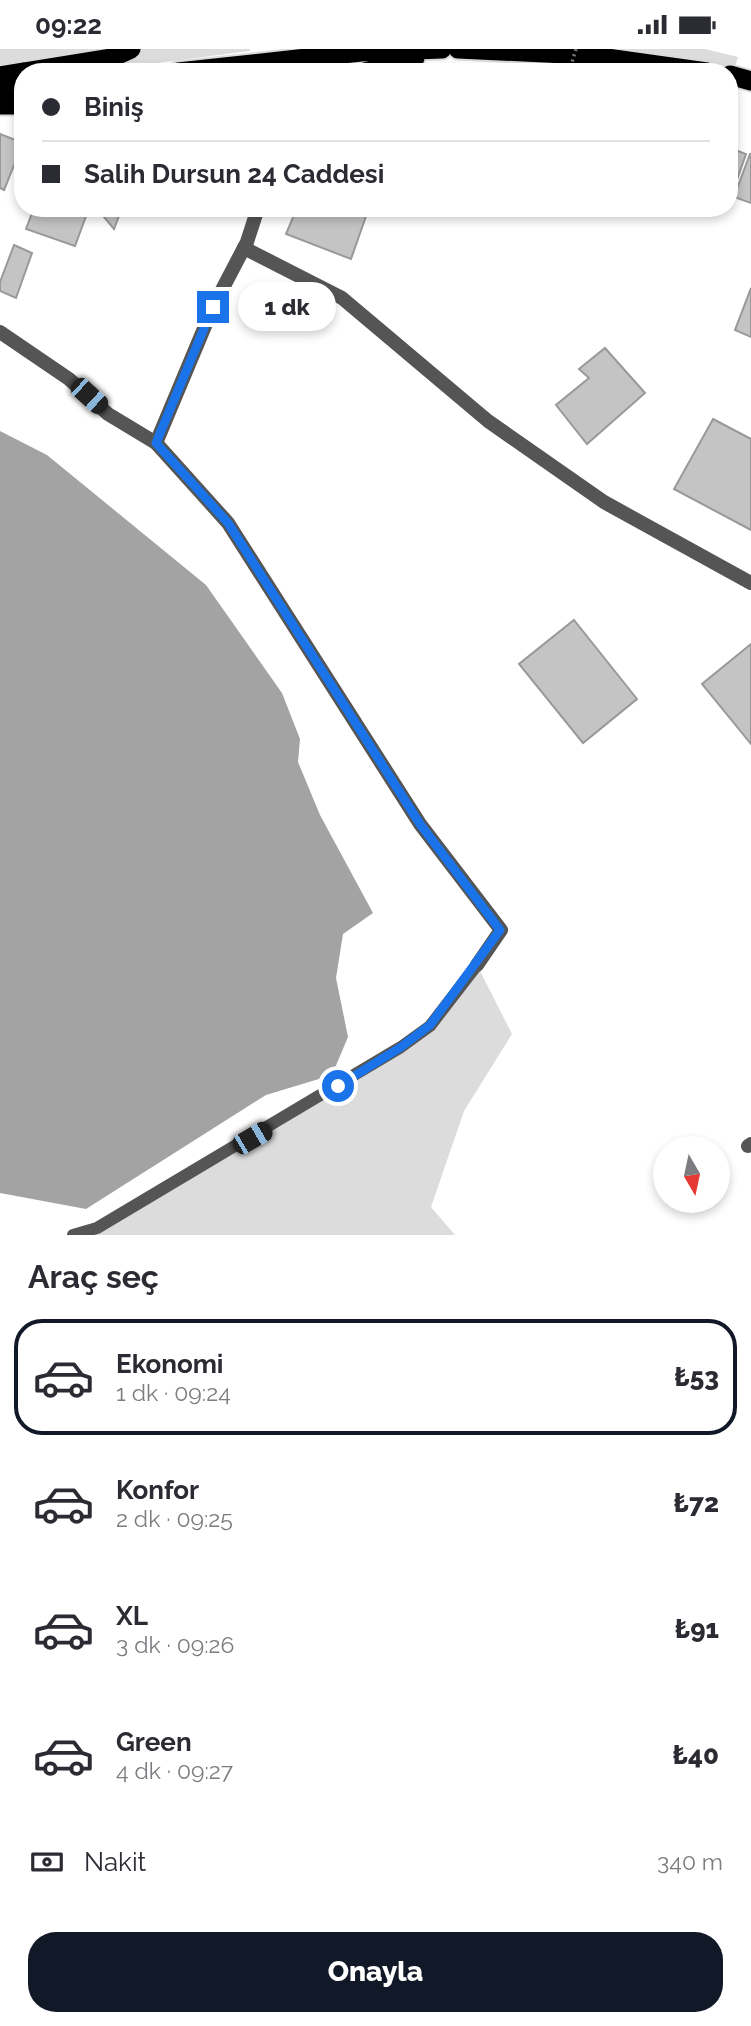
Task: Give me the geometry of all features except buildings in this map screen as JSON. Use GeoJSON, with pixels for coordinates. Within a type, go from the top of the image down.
{"type":"FeatureCollection","features":[{"type":"Feature","properties":{"kind":"highway"},"geometry":{"type":"LineString","coordinates":[[80,63],[111,58],[131,49]]}},
{"type":"Feature","properties":{"kind":"highway"},"geometry":{"type":"LineString","coordinates":[[265,61],[357,51],[442,49]]}},
{"type":"Feature","properties":{"kind":"highway"},"geometry":{"type":"LineString","coordinates":[[397,63],[448,49]]}},
{"type":"Feature","properties":{"kind":"highway"},"geometry":{"type":"LineString","coordinates":[[457,49],[586,55],[643,63]]}},
{"type":"Feature","properties":{"kind":"street"},"geometry":{"type":"LineString","coordinates":[[156,443],[213,307],[244,248],[255,217]]}},
{"type":"Feature","properties":{"kind":"street"},"geometry":{"type":"LineString","coordinates":[[244,248],[342,297],[488,421],[604,502],[751,583]]}},
{"type":"Feature","properties":{"kind":"street"},"geometry":{"type":"LineString","coordinates":[[0,332],[69,379],[108,414],[156,443],[228,523],[420,824],[500,930],[477,965]]}},
{"type":"Feature","properties":{"kind":"lane"},"geometry":{"type":"LineString","coordinates":[[74,1235],[97,1228],[401,1047],[430,1025],[477,965]]}},
{"type":"Feature","properties":{"kind":"shaded area"},"geometry":{"type":"Polygon","coordinates":[[[0,49],[116,49],[31,63],[14,63],[14,66],[0,68],[0,49]]]}},
{"type":"Feature","properties":{"kind":"shaded area"},"geometry":{"type":"Polygon","coordinates":[[[142,49],[250,49],[157,63],[109,63],[133,58],[142,49]]]}},
{"type":"Feature","properties":{"kind":"shaded area"},"geometry":{"type":"Polygon","coordinates":[[[582,49],[705,49],[738,57],[736,63],[701,63],[582,49]]]}},
{"type":"Feature","properties":{"kind":"shaded area"},"geometry":{"type":"Polygon","coordinates":[[[0,431],[47,455],[206,585],[282,693],[300,739],[298,762],[320,815],[373,913],[343,934],[336,978],[348,1037],[332,1075],[266,1095],[86,1209],[0,1193],[0,431]]]}},
{"type":"Feature","properties":{"kind":"shaded area"},"geometry":{"type":"Polygon","coordinates":[[[477,965],[512,1034],[464,1111],[431,1207],[455,1235],[94,1235],[430,1025],[477,965]]]}},
{"type":"Feature","properties":{"kind":"route"},"geometry":{"type":"LineString","coordinates":[[213,307],[156,443],[228,523],[285,617],[420,824],[500,930],[451,1001],[430,1025],[401,1047],[338,1086]]}}]}
